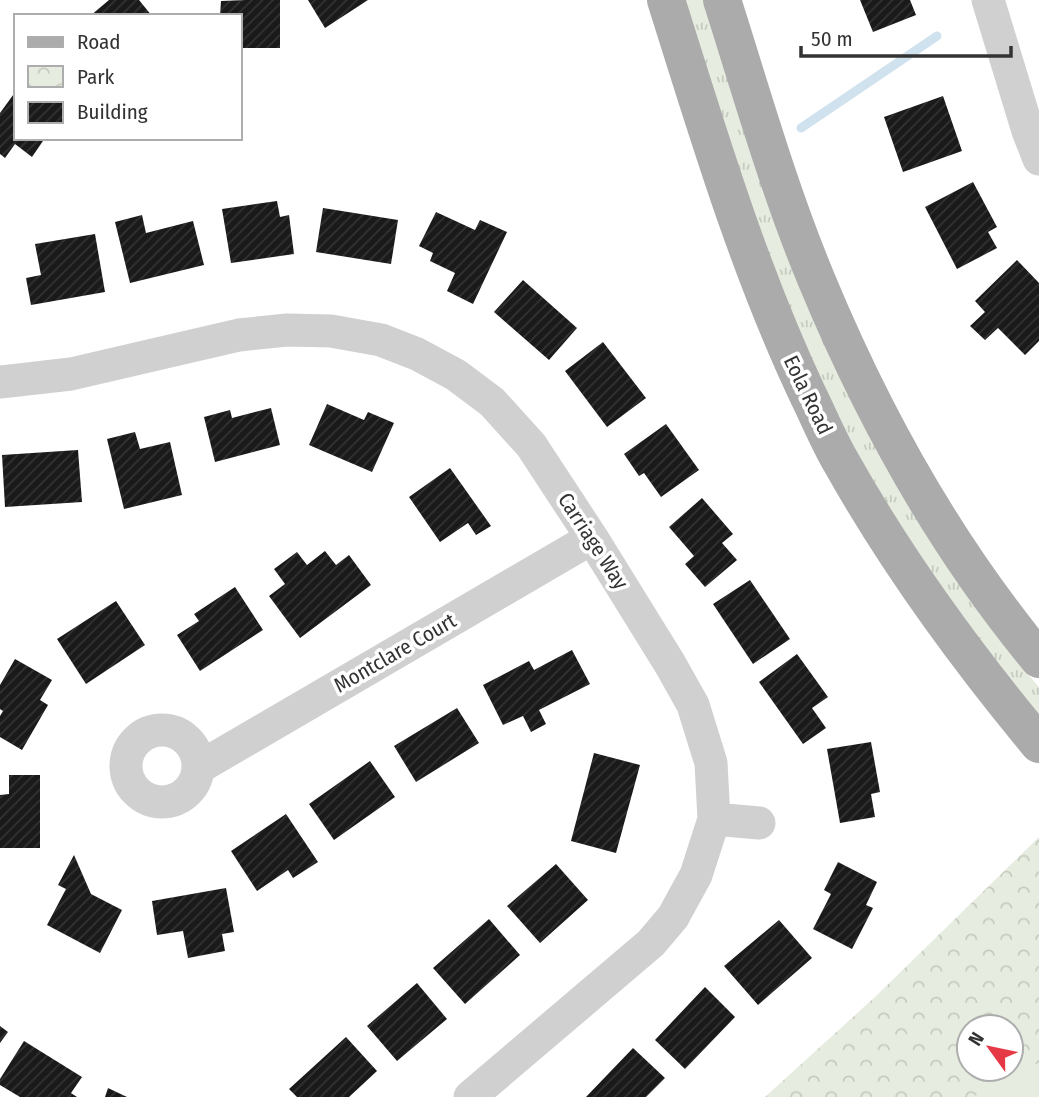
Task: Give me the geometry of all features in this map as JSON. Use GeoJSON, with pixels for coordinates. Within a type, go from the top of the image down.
{"type":"FeatureCollection","features":[{"type":"Feature","properties":{"kind":"main road","name":"Eola Road"},"geometry":{"type":"LineString","coordinates":[[666,0],[759,282],[779,334],[839,460],[920,591],[979,671],[1039,744]]}},
{"type":"Feature","properties":{"kind":"main road"},"geometry":{"type":"LineString","coordinates":[[722,0],[817,282],[870,395],[912,475],[943,526],[983,586],[1039,659]]}},
{"type":"Feature","properties":{"kind":"street"},"geometry":{"type":"LineString","coordinates":[[988,0],[1039,159]]}},
{"type":"Feature","properties":{"kind":"street","name":"Carriage Way"},"geometry":{"type":"LineString","coordinates":[[0,382],[71,374],[239,335],[286,330],[331,331],[381,340],[418,354],[456,375],[492,402],[531,445],[592,538],[693,705],[711,763],[714,819],[696,875],[673,917],[651,943],[470,1097]]}},
{"type":"Feature","properties":{"kind":"street","name":"Montclare Court"},"geometry":{"type":"LineString","coordinates":[[198,768],[592,538]]}},
{"type":"Feature","properties":{"kind":"street"},"geometry":{"type":"LineString","coordinates":[[714,819],[759,822]]}},
{"type":"Feature","properties":{"kind":"green space"},"geometry":{"type":"Polygon","coordinates":[[[682,0],[704,0],[744,122],[1027,673],[1039,687],[1039,719],[981,645],[877,490],[829,400],[774,275],[682,0]]]}},
{"type":"Feature","properties":{"kind":"green space"},"geometry":{"type":"Polygon","coordinates":[[[1039,837],[1039,1097],[765,1097],[875,997],[1039,837]]]}},
{"type":"Feature","properties":{"kind":"green space"},"geometry":{"type":"Polygon","coordinates":[[[1039,1063],[1039,1097],[973,1097],[997,1083],[1025,1083],[1025,1068],[1039,1063]]]}},
{"type":"Feature","properties":{"kind":"building"},"geometry":{"type":"Polygon","coordinates":[[[109,0],[139,0],[150,14],[92,14],[109,0]]]}},
{"type":"Feature","properties":{"kind":"building"},"geometry":{"type":"Polygon","coordinates":[[[280,0],[280,48],[242,48],[242,14],[220,14],[221,1],[280,0]]]}},
{"type":"Feature","properties":{"kind":"building"},"geometry":{"type":"Polygon","coordinates":[[[308,0],[368,0],[325,28],[308,0]]]}},
{"type":"Feature","properties":{"kind":"building"},"geometry":{"type":"Polygon","coordinates":[[[860,0],[910,0],[916,15],[873,32],[860,0]]]}},
{"type":"Feature","properties":{"kind":"building"},"geometry":{"type":"Polygon","coordinates":[[[14,94],[14,140],[44,140],[32,157],[15,144],[5,158],[0,154],[0,113],[14,94]]]}},
{"type":"Feature","properties":{"kind":"building"},"geometry":{"type":"Polygon","coordinates":[[[943,96],[962,151],[903,172],[884,117],[943,96]]]}},
{"type":"Feature","properties":{"kind":"building"},"geometry":{"type":"Polygon","coordinates":[[[973,182],[997,227],[988,232],[997,248],[957,269],[925,207],[973,182]]]}},
{"type":"Feature","properties":{"kind":"building"},"geometry":{"type":"Polygon","coordinates":[[[277,201],[280,217],[289,215],[294,254],[231,263],[222,209],[277,201]]]}},
{"type":"Feature","properties":{"kind":"building"},"geometry":{"type":"Polygon","coordinates":[[[323,208],[398,220],[391,264],[316,252],[323,208]]]}},
{"type":"Feature","properties":{"kind":"building"},"geometry":{"type":"Polygon","coordinates":[[[436,212],[475,230],[480,220],[507,232],[473,304],[447,291],[455,273],[430,261],[433,253],[419,246],[436,212]]]}},
{"type":"Feature","properties":{"kind":"building"},"geometry":{"type":"Polygon","coordinates":[[[142,215],[146,233],[193,221],[204,265],[130,283],[115,222],[142,215]]]}},
{"type":"Feature","properties":{"kind":"building"},"geometry":{"type":"Polygon","coordinates":[[[95,234],[105,292],[31,305],[26,278],[41,275],[35,244],[95,234]]]}},
{"type":"Feature","properties":{"kind":"building"},"geometry":{"type":"Polygon","coordinates":[[[1017,260],[1039,283],[1039,341],[1025,355],[998,328],[985,340],[970,326],[985,312],[975,301],[1017,260]]]}},
{"type":"Feature","properties":{"kind":"building"},"geometry":{"type":"Polygon","coordinates":[[[523,280],[577,328],[549,360],[494,312],[523,280]]]}},
{"type":"Feature","properties":{"kind":"building"},"geometry":{"type":"Polygon","coordinates":[[[603,342],[646,398],[607,427],[565,371],[603,342]]]}},
{"type":"Feature","properties":{"kind":"building"},"geometry":{"type":"Polygon","coordinates":[[[327,404],[364,420],[368,412],[394,423],[372,472],[309,445],[327,404]]]}},
{"type":"Feature","properties":{"kind":"building"},"geometry":{"type":"Polygon","coordinates":[[[271,408],[280,445],[215,462],[204,417],[230,410],[232,418],[271,408]]]}},
{"type":"Feature","properties":{"kind":"building"},"geometry":{"type":"Polygon","coordinates":[[[666,424],[699,470],[661,497],[644,473],[639,476],[624,454],[666,424]]]}},
{"type":"Feature","properties":{"kind":"building"},"geometry":{"type":"Polygon","coordinates":[[[135,432],[140,449],[170,442],[182,495],[124,509],[107,439],[135,432]]]}},
{"type":"Feature","properties":{"kind":"building"},"geometry":{"type":"Polygon","coordinates":[[[78,450],[82,502],[5,507],[2,455],[78,450]]]}},
{"type":"Feature","properties":{"kind":"building"},"geometry":{"type":"Polygon","coordinates":[[[450,468],[491,526],[476,535],[468,523],[440,542],[409,497],[450,468]]]}},
{"type":"Feature","properties":{"kind":"building"},"geometry":{"type":"Polygon","coordinates":[[[702,498],[733,534],[722,543],[737,560],[705,587],[685,564],[694,556],[669,527],[702,498]]]}},
{"type":"Feature","properties":{"kind":"building"},"geometry":{"type":"Polygon","coordinates":[[[325,551],[336,565],[349,555],[371,585],[300,638],[269,596],[285,584],[274,569],[297,552],[307,565],[325,551]]]}},
{"type":"Feature","properties":{"kind":"building"},"geometry":{"type":"Polygon","coordinates":[[[750,580],[790,639],[753,664],[713,604],[750,580]]]}},
{"type":"Feature","properties":{"kind":"building"},"geometry":{"type":"Polygon","coordinates":[[[235,587],[263,630],[200,671],[177,635],[199,621],[194,614],[235,587]]]}},
{"type":"Feature","properties":{"kind":"building"},"geometry":{"type":"Polygon","coordinates":[[[116,601],[145,645],[86,684],[57,639],[116,601]]]}},
{"type":"Feature","properties":{"kind":"building"},"geometry":{"type":"Polygon","coordinates":[[[572,650],[590,684],[539,710],[546,724],[531,732],[523,716],[503,725],[483,685],[529,661],[534,670],[572,650]]]}},
{"type":"Feature","properties":{"kind":"building"},"geometry":{"type":"Polygon","coordinates":[[[797,654],[828,697],[812,708],[826,728],[803,744],[759,682],[797,654]]]}},
{"type":"Feature","properties":{"kind":"building"},"geometry":{"type":"Polygon","coordinates":[[[15,659],[52,680],[40,700],[48,705],[22,750],[0,737],[0,716],[3,711],[0,709],[0,685],[15,659]]]}},
{"type":"Feature","properties":{"kind":"building"},"geometry":{"type":"Polygon","coordinates":[[[457,708],[479,743],[416,782],[394,746],[457,708]]]}},
{"type":"Feature","properties":{"kind":"building"},"geometry":{"type":"Polygon","coordinates":[[[871,742],[880,792],[871,794],[875,817],[840,823],[827,749],[871,742]]]}},
{"type":"Feature","properties":{"kind":"building"},"geometry":{"type":"Polygon","coordinates":[[[594,753],[640,765],[616,853],[571,841],[594,753]]]}},
{"type":"Feature","properties":{"kind":"building"},"geometry":{"type":"Polygon","coordinates":[[[370,761],[395,797],[334,840],[309,804],[370,761]]]}},
{"type":"Feature","properties":{"kind":"building"},"geometry":{"type":"Polygon","coordinates":[[[9,775],[40,775],[40,848],[0,848],[0,795],[9,794],[9,775]]]}},
{"type":"Feature","properties":{"kind":"building"},"geometry":{"type":"Polygon","coordinates":[[[286,814],[318,862],[293,878],[288,870],[257,891],[231,851],[286,814]]]}},
{"type":"Feature","properties":{"kind":"building"},"geometry":{"type":"Polygon","coordinates":[[[74,855],[91,894],[122,910],[100,953],[47,925],[66,889],[58,885],[74,855]]]}},
{"type":"Feature","properties":{"kind":"building"},"geometry":{"type":"Polygon","coordinates":[[[838,862],[877,882],[866,905],[873,908],[852,949],[813,929],[831,894],[824,890],[838,862]]]}},
{"type":"Feature","properties":{"kind":"building"},"geometry":{"type":"Polygon","coordinates":[[[556,864],[588,900],[540,943],[507,906],[556,864]]]}},
{"type":"Feature","properties":{"kind":"building"},"geometry":{"type":"Polygon","coordinates":[[[226,888],[234,932],[222,934],[225,951],[188,958],[183,931],[157,935],[152,901],[226,888]]]}},
{"type":"Feature","properties":{"kind":"building"},"geometry":{"type":"Polygon","coordinates":[[[489,919],[520,955],[465,1004],[433,968],[489,919]]]}},
{"type":"Feature","properties":{"kind":"building"},"geometry":{"type":"Polygon","coordinates":[[[779,920],[812,958],[758,1005],[724,966],[779,920]]]}},
{"type":"Feature","properties":{"kind":"building"},"geometry":{"type":"Polygon","coordinates":[[[417,983],[447,1019],[397,1061],[367,1026],[417,983]]]}},
{"type":"Feature","properties":{"kind":"building"},"geometry":{"type":"Polygon","coordinates":[[[705,987],[735,1017],[685,1069],[655,1040],[705,987]]]}},
{"type":"Feature","properties":{"kind":"building"},"geometry":{"type":"Polygon","coordinates":[[[0,1026],[8,1032],[0,1043],[0,1026]]]}},
{"type":"Feature","properties":{"kind":"building"},"geometry":{"type":"Polygon","coordinates":[[[346,1037],[377,1071],[349,1097],[297,1097],[289,1089],[346,1037]]]}},
{"type":"Feature","properties":{"kind":"building"},"geometry":{"type":"Polygon","coordinates":[[[24,1041],[82,1077],[71,1093],[77,1097],[20,1097],[0,1085],[0,1079],[24,1041]]]}},
{"type":"Feature","properties":{"kind":"building"},"geometry":{"type":"Polygon","coordinates":[[[633,1048],[665,1078],[646,1097],[586,1097],[633,1048]]]}},
{"type":"Feature","properties":{"kind":"building"},"geometry":{"type":"Polygon","coordinates":[[[108,1088],[127,1097],[105,1097],[108,1088]]]}},
{"type":"Feature","properties":{"kind":"waterway"},"geometry":{"type":"LineString","coordinates":[[801,128],[937,36]]}}]}
